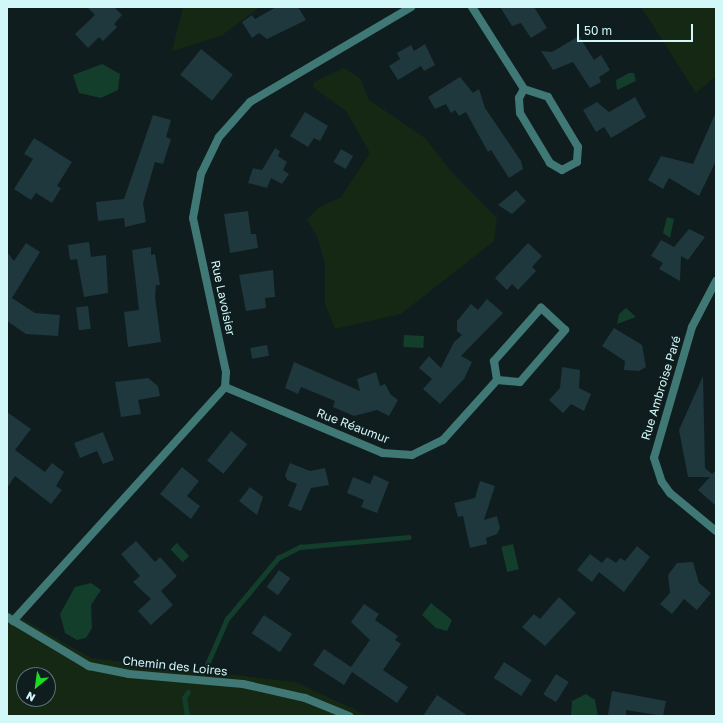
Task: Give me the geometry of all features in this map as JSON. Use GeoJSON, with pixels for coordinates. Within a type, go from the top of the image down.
{"type":"FeatureCollection","features":[{"type":"Feature","properties":{"kind":"street","name":"Rue Lavoisier"},"geometry":{"type":"LineString","coordinates":[[225,387],[226,372],[193,218],[201,174],[220,137],[250,102],[411,7]]}},
{"type":"Feature","properties":{"kind":"street"},"geometry":{"type":"LineString","coordinates":[[472,7],[524,88],[548,97],[578,147],[577,162],[562,170],[550,163],[520,113],[519,98],[524,88]]}},
{"type":"Feature","properties":{"kind":"street","name":"Rue Ambroise Paré"},"geometry":{"type":"LineString","coordinates":[[716,280],[692,328],[654,458],[662,482],[670,493],[716,531]]}},
{"type":"Feature","properties":{"kind":"street"},"geometry":{"type":"LineString","coordinates":[[541,308],[565,330],[520,382],[497,380],[494,360],[541,308]]}},
{"type":"Feature","properties":{"kind":"street","name":"Rue Réaumur"},"geometry":{"type":"LineString","coordinates":[[225,387],[383,453],[412,454],[443,440],[497,380]]}},
{"type":"Feature","properties":{"kind":"street"},"geometry":{"type":"LineString","coordinates":[[10,619],[225,387]]}},
{"type":"Feature","properties":{"kind":"street","name":"Chemin des Loires"},"geometry":{"type":"LineString","coordinates":[[10,619],[89,666],[129,674],[243,684],[305,698],[349,716]]}},
{"type":"Feature","properties":{"kind":"shaded area"},"geometry":{"type":"Polygon","coordinates":[[[183,7],[260,7],[221,36],[172,51],[183,7]]]}},
{"type":"Feature","properties":{"kind":"shaded area"},"geometry":{"type":"Polygon","coordinates":[[[641,7],[716,7],[716,76],[696,93],[641,7]]]}},
{"type":"Feature","properties":{"kind":"shaded area"},"geometry":{"type":"Polygon","coordinates":[[[102,64],[120,74],[118,90],[101,98],[79,93],[73,75],[102,64]]]}},
{"type":"Feature","properties":{"kind":"shaded area"},"geometry":{"type":"Polygon","coordinates":[[[344,68],[360,78],[369,100],[425,138],[450,170],[497,218],[494,241],[401,314],[335,329],[325,304],[325,264],[317,236],[307,220],[318,208],[341,197],[370,153],[346,111],[313,87],[314,82],[344,68]]]}},
{"type":"Feature","properties":{"kind":"shaded area"},"geometry":{"type":"Polygon","coordinates":[[[629,73],[634,73],[636,81],[617,90],[616,80],[629,73]]]}},
{"type":"Feature","properties":{"kind":"shaded area"},"geometry":{"type":"Polygon","coordinates":[[[667,217],[674,219],[670,238],[663,233],[667,217]]]}},
{"type":"Feature","properties":{"kind":"shaded area"},"geometry":{"type":"Polygon","coordinates":[[[626,308],[636,317],[617,324],[619,314],[626,308]]]}},
{"type":"Feature","properties":{"kind":"shaded area"},"geometry":{"type":"Polygon","coordinates":[[[404,335],[424,336],[423,348],[403,347],[404,335]]]}},
{"type":"Feature","properties":{"kind":"shaded area"},"geometry":{"type":"Polygon","coordinates":[[[177,543],[189,556],[183,562],[170,549],[177,543]]]}},
{"type":"Feature","properties":{"kind":"shaded area"},"geometry":{"type":"Polygon","coordinates":[[[513,544],[519,569],[507,572],[501,547],[513,544]]]}},
{"type":"Feature","properties":{"kind":"shaded area"},"geometry":{"type":"Polygon","coordinates":[[[91,583],[101,590],[91,605],[92,628],[86,638],[77,640],[65,633],[60,614],[75,587],[91,583]]]}},
{"type":"Feature","properties":{"kind":"shaded area"},"geometry":{"type":"Polygon","coordinates":[[[431,603],[452,620],[447,631],[436,628],[422,615],[431,603]]]}},
{"type":"Feature","properties":{"kind":"shaded area"},"geometry":{"type":"Polygon","coordinates":[[[7,610],[91,658],[295,682],[369,716],[7,716],[7,610]]]}},
{"type":"Feature","properties":{"kind":"shaded area"},"geometry":{"type":"Polygon","coordinates":[[[586,694],[595,700],[598,716],[571,716],[572,701],[586,694]]]}},
{"type":"Feature","properties":{"kind":"building"},"geometry":{"type":"Polygon","coordinates":[[[87,7],[114,7],[122,15],[114,24],[117,27],[103,41],[99,37],[88,48],[75,34],[95,15],[87,7]]]}},
{"type":"Feature","properties":{"kind":"building"},"geometry":{"type":"Polygon","coordinates":[[[276,7],[298,7],[306,20],[267,39],[259,33],[252,38],[242,22],[252,15],[255,19],[276,7]]]}},
{"type":"Feature","properties":{"kind":"building"},"geometry":{"type":"Polygon","coordinates":[[[500,7],[534,7],[547,28],[531,38],[521,23],[512,26],[500,7]]]}},
{"type":"Feature","properties":{"kind":"building"},"geometry":{"type":"Polygon","coordinates":[[[579,36],[594,60],[601,55],[610,70],[599,77],[601,82],[590,88],[573,62],[553,70],[541,51],[552,52],[579,36]]]}},
{"type":"Feature","properties":{"kind":"building"},"geometry":{"type":"Polygon","coordinates":[[[425,44],[435,65],[424,71],[421,66],[398,80],[389,66],[400,59],[397,53],[411,45],[414,51],[425,44]]]}},
{"type":"Feature","properties":{"kind":"building"},"geometry":{"type":"Polygon","coordinates":[[[201,49],[233,75],[212,100],[180,75],[201,49]]]}},
{"type":"Feature","properties":{"kind":"building"},"geometry":{"type":"Polygon","coordinates":[[[460,77],[473,93],[479,89],[485,108],[521,161],[523,169],[509,178],[491,150],[488,152],[466,112],[459,116],[455,110],[451,113],[446,104],[435,109],[428,97],[460,77]]]}},
{"type":"Feature","properties":{"kind":"building"},"geometry":{"type":"Polygon","coordinates":[[[635,97],[646,117],[611,138],[604,127],[596,132],[583,110],[597,102],[609,112],[635,97]]]}},
{"type":"Feature","properties":{"kind":"building"},"geometry":{"type":"Polygon","coordinates":[[[305,112],[328,126],[320,141],[314,138],[308,147],[290,136],[305,112]]]}},
{"type":"Feature","properties":{"kind":"building"},"geometry":{"type":"Polygon","coordinates":[[[716,112],[716,161],[699,196],[669,178],[663,189],[648,180],[661,156],[693,164],[716,112]]]}},
{"type":"Feature","properties":{"kind":"building"},"geometry":{"type":"Polygon","coordinates":[[[153,115],[171,120],[166,137],[171,139],[163,164],[155,162],[143,203],[146,222],[125,227],[124,218],[98,221],[96,202],[124,199],[153,115]]]}},
{"type":"Feature","properties":{"kind":"building"},"geometry":{"type":"Polygon","coordinates":[[[34,138],[72,162],[57,186],[61,188],[52,203],[36,193],[31,200],[14,189],[33,159],[24,154],[34,138]]]}},
{"type":"Feature","properties":{"kind":"building"},"geometry":{"type":"Polygon","coordinates":[[[275,148],[280,151],[278,156],[287,162],[283,170],[289,174],[282,184],[271,178],[267,188],[248,183],[253,168],[262,170],[275,148]]]}},
{"type":"Feature","properties":{"kind":"building"},"geometry":{"type":"Polygon","coordinates":[[[341,149],[353,156],[346,169],[334,162],[341,149]]]}},
{"type":"Feature","properties":{"kind":"building"},"geometry":{"type":"Polygon","coordinates":[[[516,190],[526,201],[512,214],[498,205],[516,190]]]}},
{"type":"Feature","properties":{"kind":"building"},"geometry":{"type":"Polygon","coordinates":[[[248,211],[251,234],[256,234],[258,248],[230,253],[224,214],[248,211]]]}},
{"type":"Feature","properties":{"kind":"building"},"geometry":{"type":"Polygon","coordinates":[[[689,229],[705,237],[688,260],[681,256],[680,281],[659,269],[663,263],[651,256],[661,240],[674,247],[689,229]]]}},
{"type":"Feature","properties":{"kind":"building"},"geometry":{"type":"Polygon","coordinates":[[[89,242],[91,257],[106,255],[108,293],[84,297],[77,259],[70,260],[68,245],[89,242]]]}},
{"type":"Feature","properties":{"kind":"building"},"geometry":{"type":"Polygon","coordinates":[[[26,243],[40,252],[12,298],[35,313],[60,315],[58,336],[26,334],[7,321],[7,252],[14,261],[26,243]]]}},
{"type":"Feature","properties":{"kind":"building"},"geometry":{"type":"Polygon","coordinates":[[[528,243],[542,256],[532,267],[536,271],[518,290],[512,284],[507,290],[495,278],[528,243]]]}},
{"type":"Feature","properties":{"kind":"building"},"geometry":{"type":"Polygon","coordinates":[[[151,247],[151,255],[155,254],[160,285],[156,285],[155,297],[161,342],[128,347],[124,312],[139,310],[132,250],[151,247]]]}},
{"type":"Feature","properties":{"kind":"building"},"geometry":{"type":"Polygon","coordinates":[[[273,270],[275,297],[265,298],[266,308],[246,311],[239,275],[273,270]]]}},
{"type":"Feature","properties":{"kind":"building"},"geometry":{"type":"Polygon","coordinates":[[[487,299],[503,313],[461,356],[472,362],[464,379],[440,404],[423,389],[432,379],[419,368],[429,356],[441,368],[454,342],[462,335],[457,331],[457,321],[471,304],[478,310],[487,299]]]}},
{"type":"Feature","properties":{"kind":"building"},"geometry":{"type":"Polygon","coordinates":[[[88,306],[91,329],[79,330],[76,307],[88,306]]]}},
{"type":"Feature","properties":{"kind":"building"},"geometry":{"type":"Polygon","coordinates":[[[614,328],[642,345],[646,367],[639,371],[624,370],[625,361],[602,346],[614,328]]]}},
{"type":"Feature","properties":{"kind":"building"},"geometry":{"type":"Polygon","coordinates":[[[267,345],[269,356],[252,359],[250,348],[267,345]]]}},
{"type":"Feature","properties":{"kind":"building"},"geometry":{"type":"Polygon","coordinates":[[[294,362],[360,391],[357,379],[376,372],[380,386],[385,384],[391,395],[398,400],[389,416],[377,410],[354,416],[333,407],[335,401],[301,387],[298,394],[285,388],[294,362]]]}},
{"type":"Feature","properties":{"kind":"building"},"geometry":{"type":"Polygon","coordinates":[[[562,367],[580,370],[579,388],[591,394],[584,411],[571,404],[563,413],[549,400],[560,388],[562,367]]]}},
{"type":"Feature","properties":{"kind":"building"},"geometry":{"type":"Polygon","coordinates":[[[703,376],[705,468],[712,474],[716,470],[716,506],[698,490],[710,477],[688,477],[679,430],[703,376]]]}},
{"type":"Feature","properties":{"kind":"building"},"geometry":{"type":"Polygon","coordinates":[[[148,378],[158,386],[160,396],[138,400],[141,414],[121,417],[115,382],[148,378]]]}},
{"type":"Feature","properties":{"kind":"building"},"geometry":{"type":"Polygon","coordinates":[[[7,412],[31,429],[15,450],[45,472],[52,463],[64,472],[56,486],[62,490],[51,504],[15,476],[7,488],[7,412]]]}},
{"type":"Feature","properties":{"kind":"building"},"geometry":{"type":"Polygon","coordinates":[[[231,431],[247,444],[223,474],[207,461],[231,431]]]}},
{"type":"Feature","properties":{"kind":"building"},"geometry":{"type":"Polygon","coordinates":[[[103,432],[114,460],[103,464],[97,451],[80,458],[74,443],[103,432]]]}},
{"type":"Feature","properties":{"kind":"building"},"geometry":{"type":"Polygon","coordinates":[[[290,463],[310,471],[325,468],[329,485],[311,488],[301,511],[288,506],[297,484],[287,480],[285,475],[290,463]]]}},
{"type":"Feature","properties":{"kind":"building"},"geometry":{"type":"Polygon","coordinates":[[[182,467],[199,481],[187,496],[200,506],[191,519],[160,494],[182,467]]]}},
{"type":"Feature","properties":{"kind":"building"},"geometry":{"type":"Polygon","coordinates":[[[374,475],[389,482],[377,513],[361,507],[364,500],[347,493],[353,477],[370,484],[374,475]]]}},
{"type":"Feature","properties":{"kind":"building"},"geometry":{"type":"Polygon","coordinates":[[[480,481],[495,486],[484,520],[497,516],[500,528],[497,534],[486,538],[487,544],[470,548],[463,516],[458,517],[454,503],[475,498],[480,481]]]}},
{"type":"Feature","properties":{"kind":"building"},"geometry":{"type":"Polygon","coordinates":[[[250,487],[263,497],[257,515],[239,501],[250,487]]]}},
{"type":"Feature","properties":{"kind":"building"},"geometry":{"type":"Polygon","coordinates":[[[136,541],[155,562],[160,557],[177,576],[161,591],[173,605],[151,625],[138,611],[151,599],[133,582],[140,576],[121,554],[136,541]]]}},
{"type":"Feature","properties":{"kind":"building"},"geometry":{"type":"Polygon","coordinates":[[[637,546],[650,557],[624,592],[599,572],[592,582],[577,570],[590,554],[602,563],[607,557],[616,563],[620,558],[625,561],[637,546]]]}},
{"type":"Feature","properties":{"kind":"building"},"geometry":{"type":"Polygon","coordinates":[[[693,562],[699,583],[711,593],[697,610],[684,599],[672,614],[660,604],[670,593],[668,575],[677,563],[693,562]]]}},
{"type":"Feature","properties":{"kind":"building"},"geometry":{"type":"Polygon","coordinates":[[[279,570],[290,578],[278,595],[267,587],[279,570]]]}},
{"type":"Feature","properties":{"kind":"building"},"geometry":{"type":"Polygon","coordinates":[[[559,597],[576,613],[545,646],[522,627],[534,614],[540,619],[559,597]]]}},
{"type":"Feature","properties":{"kind":"building"},"geometry":{"type":"Polygon","coordinates":[[[364,604],[379,614],[375,620],[398,636],[395,640],[401,644],[383,670],[408,687],[397,703],[352,672],[344,685],[313,665],[324,649],[351,667],[370,640],[351,622],[364,604]]]}},
{"type":"Feature","properties":{"kind":"building"},"geometry":{"type":"Polygon","coordinates":[[[264,615],[292,634],[280,652],[252,633],[264,615]]]}},
{"type":"Feature","properties":{"kind":"building"},"geometry":{"type":"Polygon","coordinates":[[[504,662],[532,680],[521,696],[494,678],[504,662]]]}},
{"type":"Feature","properties":{"kind":"building"},"geometry":{"type":"Polygon","coordinates":[[[556,674],[569,682],[556,702],[543,694],[556,674]]]}},
{"type":"Feature","properties":{"kind":"building"},"geometry":{"type":"Polygon","coordinates":[[[612,691],[666,701],[663,716],[626,710],[626,716],[608,715],[612,691]]]}},
{"type":"Feature","properties":{"kind":"building"},"geometry":{"type":"Polygon","coordinates":[[[437,695],[468,716],[423,716],[437,695]]]}},
{"type":"Feature","properties":{"kind":"waterway"},"geometry":{"type":"LineString","coordinates":[[205,669],[227,619],[278,558],[300,547],[409,537]]}},
{"type":"Feature","properties":{"kind":"waterway"},"geometry":{"type":"LineString","coordinates":[[187,716],[184,698],[188,692]]}}]}
